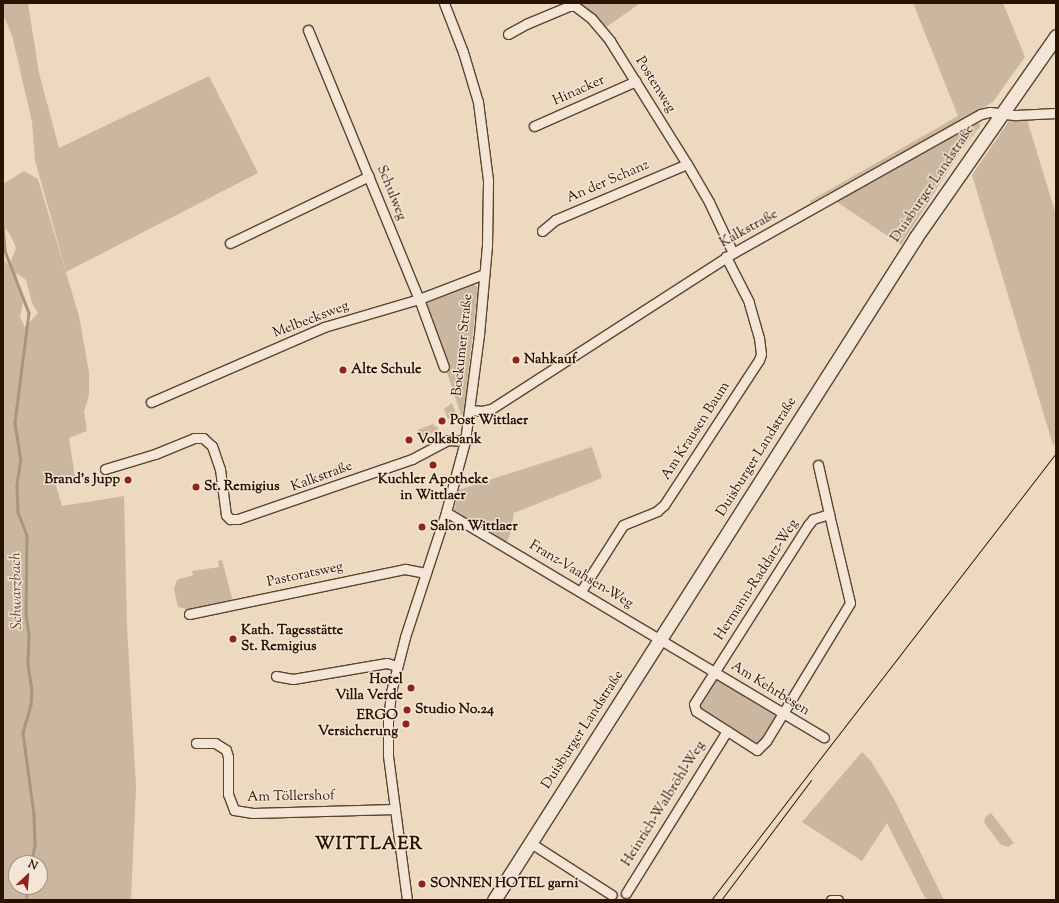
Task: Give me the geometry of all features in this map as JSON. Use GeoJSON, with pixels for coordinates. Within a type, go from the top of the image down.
{"type":"FeatureCollection","features":[{"type":"Feature","properties":{"kind":"main road","name":"Duisburger Landstraße"},"geometry":{"type":"LineString","coordinates":[[494,900],[529,842],[661,638],[911,244],[1001,112],[1056,36]]}},
{"type":"Feature","properties":{"kind":"street","name":"Bockumer Straße"},"geometry":{"type":"LineString","coordinates":[[407,900],[388,755],[388,721],[396,666],[446,512],[465,441],[470,410],[484,274],[488,180],[478,102],[463,52],[444,3]]}},
{"type":"Feature","properties":{"kind":"street","name":"Postenweg"},"geometry":{"type":"LineString","coordinates":[[508,34],[556,10],[575,6],[591,18],[610,40],[710,202],[729,255]]}},
{"type":"Feature","properties":{"kind":"street","name":"Schulweg"},"geometry":{"type":"LineString","coordinates":[[308,30],[419,299],[444,368]]}},
{"type":"Feature","properties":{"kind":"street","name":"Hinacker"},"geometry":{"type":"LineString","coordinates":[[534,126],[636,81]]}},
{"type":"Feature","properties":{"kind":"street","name":"Kalkstraße"},"geometry":{"type":"LineString","coordinates":[[470,410],[491,409],[729,255],[981,114],[1001,112],[1016,115],[1056,113]]}},
{"type":"Feature","properties":{"kind":"street","name":"An der Schanz"},"geometry":{"type":"LineString","coordinates":[[542,231],[555,220],[687,164]]}},
{"type":"Feature","properties":{"kind":"street"},"geometry":{"type":"LineString","coordinates":[[230,243],[369,176]]}},
{"type":"Feature","properties":{"kind":"street","name":"Am Krausen Baum"},"geometry":{"type":"LineString","coordinates":[[581,591],[623,525],[657,511],[664,505],[759,360],[761,354],[759,338],[749,302],[729,255]]}},
{"type":"Feature","properties":{"kind":"street","name":"Melbecksweg"},"geometry":{"type":"LineString","coordinates":[[152,402],[324,328],[419,299],[484,274]]}},
{"type":"Feature","properties":{"kind":"street","name":"Kalkstraße"},"geometry":{"type":"LineString","coordinates":[[105,469],[155,454],[194,438],[202,438],[212,446],[220,469],[226,514],[230,519],[238,520],[412,459],[447,440],[465,441]]}},
{"type":"Feature","properties":{"kind":"street"},"geometry":{"type":"LineString","coordinates":[[715,671],[694,707],[727,731],[757,750],[766,742],[782,712],[850,603],[818,466]]}},
{"type":"Feature","properties":{"kind":"street","name":"Franz-Vaahsen-Weg"},"geometry":{"type":"LineString","coordinates":[[446,512],[661,638]]}},
{"type":"Feature","properties":{"kind":"street","name":"Hermann-Raddatz-Weg"},"geometry":{"type":"LineString","coordinates":[[715,671],[808,525],[813,519],[829,514]]}},
{"type":"Feature","properties":{"kind":"street","name":"Pastoratsweg"},"geometry":{"type":"LineString","coordinates":[[189,614],[404,569],[426,573]]}},
{"type":"Feature","properties":{"kind":"street","name":"Am Kehrbesen"},"geometry":{"type":"LineString","coordinates":[[661,638],[824,737]]}},
{"type":"Feature","properties":{"kind":"street"},"geometry":{"type":"LineString","coordinates":[[276,676],[293,679],[387,663],[396,666]]}},
{"type":"Feature","properties":{"kind":"street","name":"Heinrich-Walbröhl-Weg"},"geometry":{"type":"LineString","coordinates":[[529,842],[611,898],[617,891],[627,897],[727,731]]}},
{"type":"Feature","properties":{"kind":"street","name":"Am Töllershof"},"geometry":{"type":"LineString","coordinates":[[196,743],[215,742],[226,750],[228,757],[228,794],[234,810],[253,813],[395,809]]}},
{"type":"Feature","properties":{"kind":"street"},"geometry":{"type":"LineString","coordinates":[[831,900],[838,900]]}},
{"type":"Feature","properties":{"kind":"shaded area"},"geometry":{"type":"Polygon","coordinates":[[[3,3],[28,3],[39,73],[59,148],[209,76],[258,173],[66,272],[35,160],[32,122],[12,35],[3,15],[3,3]]]}},
{"type":"Feature","properties":{"kind":"shaded area"},"geometry":{"type":"Polygon","coordinates":[[[578,3],[638,3],[639,4],[605,28],[578,3]]]}},
{"type":"Feature","properties":{"kind":"shaded area"},"geometry":{"type":"Polygon","coordinates":[[[913,3],[1003,3],[1025,57],[993,102],[810,203],[810,201],[958,116],[913,3]]]}},
{"type":"Feature","properties":{"kind":"shaded area"},"geometry":{"type":"Polygon","coordinates":[[[1026,116],[1056,215],[1056,441],[1053,445],[972,175],[1011,118],[1026,116]]]}},
{"type":"Feature","properties":{"kind":"shaded area"},"geometry":{"type":"Polygon","coordinates":[[[976,122],[981,125],[962,149],[901,245],[834,200],[976,122]]]}},
{"type":"Feature","properties":{"kind":"shaded area"},"geometry":{"type":"Polygon","coordinates":[[[24,171],[38,179],[79,316],[89,372],[89,395],[84,412],[87,431],[69,438],[75,477],[55,482],[62,506],[124,496],[127,626],[136,787],[131,900],[3,900],[3,259],[9,266],[16,248],[10,234],[3,226],[3,184],[24,171]],[[16,273],[23,302],[20,317],[25,327],[38,313],[32,303],[26,280],[16,273]]]}},
{"type":"Feature","properties":{"kind":"shaded area"},"geometry":{"type":"Polygon","coordinates":[[[471,283],[478,287],[464,413],[461,415],[424,303],[471,283]]]}},
{"type":"Feature","properties":{"kind":"shaded area"},"geometry":{"type":"Polygon","coordinates":[[[452,403],[457,416],[448,419],[444,409],[452,403]]]}},
{"type":"Feature","properties":{"kind":"shaded area"},"geometry":{"type":"Polygon","coordinates":[[[433,424],[439,429],[421,439],[417,430],[433,424]]]}},
{"type":"Feature","properties":{"kind":"shaded area"},"geometry":{"type":"Polygon","coordinates":[[[592,447],[602,478],[514,513],[510,535],[506,543],[454,512],[458,490],[592,447]]]}},
{"type":"Feature","properties":{"kind":"shaded area"},"geometry":{"type":"Polygon","coordinates":[[[222,560],[233,602],[192,611],[178,607],[174,589],[177,580],[193,575],[192,571],[219,567],[218,561],[222,560]]]}},
{"type":"Feature","properties":{"kind":"shaded area"},"geometry":{"type":"Polygon","coordinates":[[[720,679],[777,715],[777,718],[757,745],[701,709],[700,705],[715,681],[720,679]]]}},
{"type":"Feature","properties":{"kind":"shaded area"},"geometry":{"type":"Polygon","coordinates":[[[862,752],[871,761],[894,799],[944,900],[926,900],[887,823],[862,861],[802,822],[862,752]]]}},
{"type":"Feature","properties":{"kind":"shaded area"},"geometry":{"type":"Polygon","coordinates":[[[991,813],[1014,843],[1008,847],[1000,844],[984,822],[986,816],[991,813]]]}},
{"type":"Feature","properties":{"kind":"waterway","name":"Schwarzbach"},"geometry":{"type":"LineString","coordinates":[[3,226],[5,251],[29,313],[15,423],[21,459],[17,485],[18,512],[27,536],[26,615],[29,634],[28,665],[32,689],[31,705],[23,733],[34,814],[35,846],[33,855]]}},
{"type":"Feature","properties":{"kind":"waterway","name":"Schwarzbach"},"geometry":{"type":"LineString","coordinates":[[26,895],[26,900]]}},
{"type":"Feature","properties":{"kind":"tram line"},"geometry":{"type":"LineString","coordinates":[[711,900],[1056,453]]}},
{"type":"Feature","properties":{"kind":"tram line"},"geometry":{"type":"LineString","coordinates":[[721,900],[811,780]]}},
{"type":"Feature","properties":{"kind":"place","name":"Nahkauf"},"geometry":{"type":"Point","coordinates":[516,360]}},
{"type":"Feature","properties":{"kind":"place","name":"Alte Schule"},"geometry":{"type":"Point","coordinates":[343,370]}},
{"type":"Feature","properties":{"kind":"place","name":"Post Wittlaer"},"geometry":{"type":"Point","coordinates":[442,421]}},
{"type":"Feature","properties":{"kind":"place","name":"Volksbank"},"geometry":{"type":"Point","coordinates":[409,440]}},
{"type":"Feature","properties":{"kind":"place","name":"Kuchler Apotheke in Wittlaer"},"geometry":{"type":"Point","coordinates":[433,465]}},
{"type":"Feature","properties":{"kind":"place","name":"Brand's Jupp"},"geometry":{"type":"Point","coordinates":[128,480]}},
{"type":"Feature","properties":{"kind":"place","name":"St. Remigius"},"geometry":{"type":"Point","coordinates":[196,487]}},
{"type":"Feature","properties":{"kind":"place","name":"Salon Wittlaer"},"geometry":{"type":"Point","coordinates":[422,527]}},
{"type":"Feature","properties":{"kind":"place","name":"Kath. Tagesstätte St. Remigius"},"geometry":{"type":"Point","coordinates":[233,639]}},
{"type":"Feature","properties":{"kind":"place","name":"Hotel Villa Verde"},"geometry":{"type":"Point","coordinates":[411,688]}},
{"type":"Feature","properties":{"kind":"place","name":"Studio No.24"},"geometry":{"type":"Point","coordinates":[407,710]}},
{"type":"Feature","properties":{"kind":"place","name":"ERGO Versicherung"},"geometry":{"type":"Point","coordinates":[406,724]}},
{"type":"Feature","properties":{"kind":"place","name":"SONNEN HOTEL garni"},"geometry":{"type":"Point","coordinates":[422,884]}},
{"type":"Feature","properties":{"kind":"district","name":"WITTLAER"},"geometry":{"type":"Point","coordinates":[369,845]}}]}
